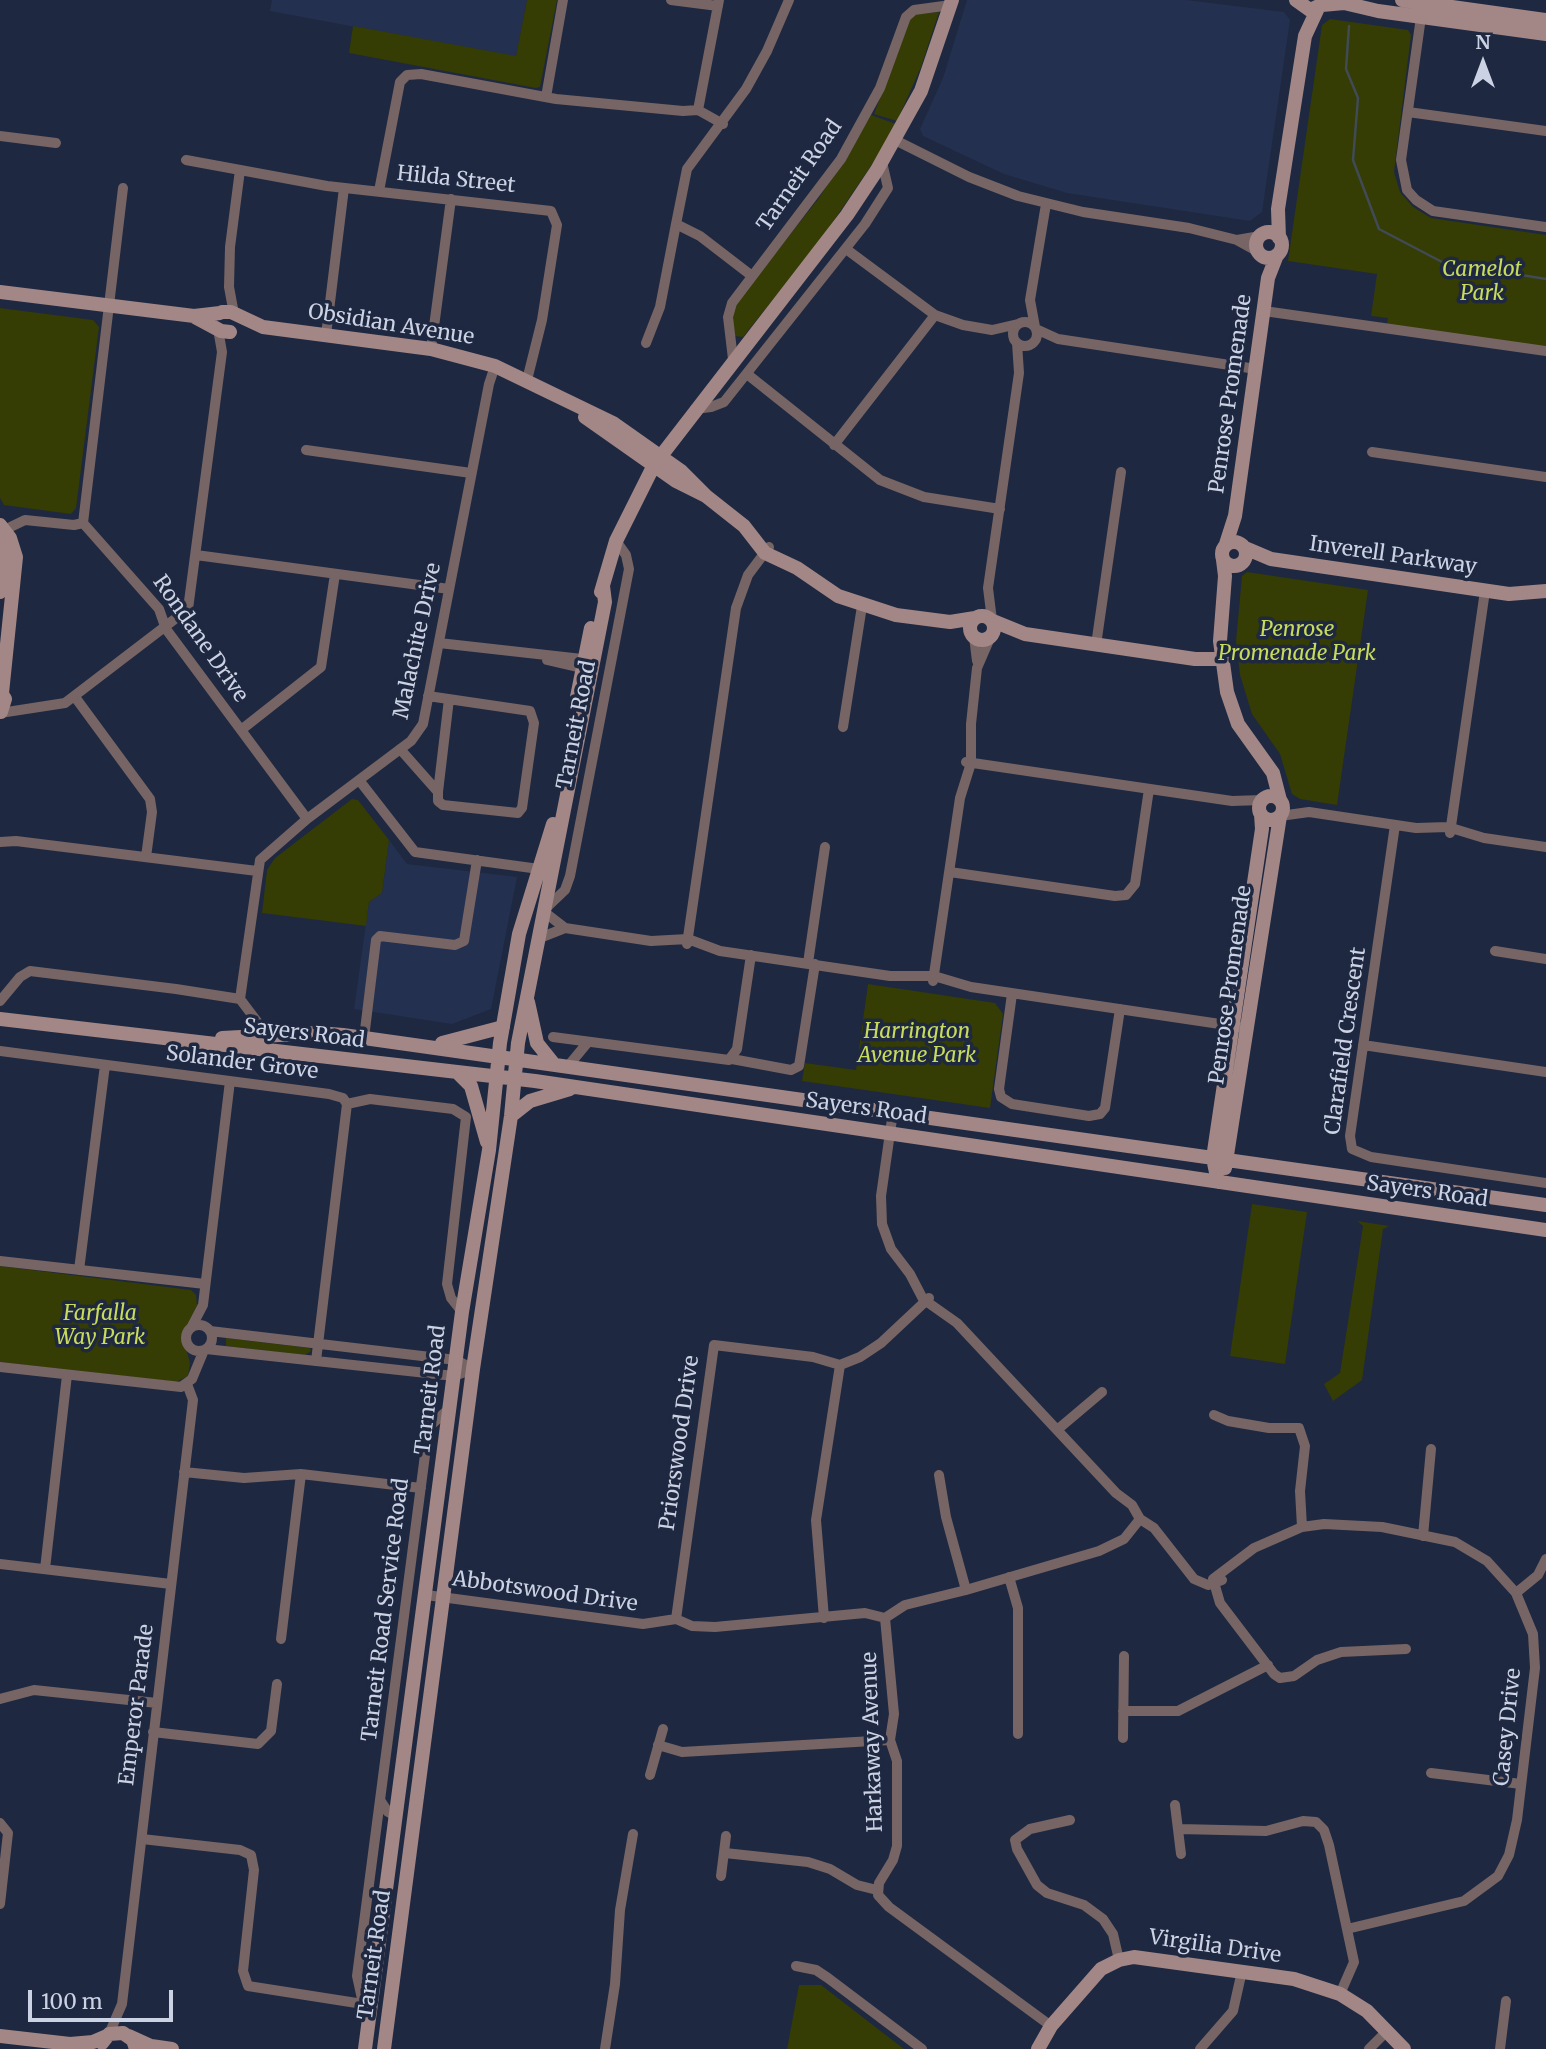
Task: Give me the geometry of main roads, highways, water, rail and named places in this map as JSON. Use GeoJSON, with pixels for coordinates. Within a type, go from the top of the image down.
{"type":"FeatureCollection","features":[{"type":"Feature","properties":{"kind":"main road"},"geometry":{"type":"LineString","coordinates":[[1402,0],[1546,20]]}},
{"type":"Feature","properties":{"kind":"main road"},"geometry":{"type":"LineString","coordinates":[[1296,2],[1307,9],[1322,4],[1344,3],[1421,17],[1488,13],[1546,34]]}},
{"type":"Feature","properties":{"kind":"main road"},"geometry":{"type":"LineString","coordinates":[[1296,2],[1305,36]]}},
{"type":"Feature","properties":{"kind":"main road","name":"Tarneit Road"},"geometry":{"type":"LineString","coordinates":[[384,2049],[473,1369],[516,1079],[516,1058],[588,665],[605,602],[603,586],[616,541],[657,460],[847,215],[882,162],[921,91],[951,3]]}},
{"type":"Feature","properties":{"kind":"main road"},"geometry":{"type":"LineString","coordinates":[[1278,209],[1256,243],[1258,252],[1267,258],[1277,255],[1281,249],[1278,209],[1305,36],[1322,4]]}},
{"type":"Feature","properties":{"kind":"main road"},"geometry":{"type":"LineString","coordinates":[[1261,235],[1270,232],[1279,238]]}},
{"type":"Feature","properties":{"kind":"main road","name":"Penrose Promenade"},"geometry":{"type":"LineString","coordinates":[[1258,252],[1268,278]]}},
{"type":"Feature","properties":{"kind":"main road","name":"Penrose Promenade"},"geometry":{"type":"LineString","coordinates":[[1226,544],[1235,516],[1268,278],[1277,255]]}},
{"type":"Feature","properties":{"kind":"main road","name":"Obsidian Avenue"},"geometry":{"type":"LineString","coordinates":[[0,292],[431,349],[495,366],[613,423],[657,460],[696,483],[706,496],[744,526],[761,534],[767,550],[788,555],[797,568],[829,592],[862,606],[938,621]]}},
{"type":"Feature","properties":{"kind":"main road","name":"Penrose Promenade"},"geometry":{"type":"LineString","coordinates":[[1224,590],[1242,555],[1235,516]]}},
{"type":"Feature","properties":{"kind":"main road"},"geometry":{"type":"LineString","coordinates":[[0,592],[4,556],[1,532]]}},
{"type":"Feature","properties":{"kind":"main road"},"geometry":{"type":"LineString","coordinates":[[1,532],[13,544],[16,557],[2,693],[5,704],[1,712]]}},
{"type":"Feature","properties":{"kind":"main road"},"geometry":{"type":"LineString","coordinates":[[1236,541],[1242,555],[1229,565],[1223,560],[1222,550],[1226,544],[1236,541]]}},
{"type":"Feature","properties":{"kind":"main road","name":"Inverell Parkway"},"geometry":{"type":"LineString","coordinates":[[1242,555],[1509,594],[1546,591]]}},
{"type":"Feature","properties":{"kind":"main road","name":"Penrose Promenade"},"geometry":{"type":"LineString","coordinates":[[1223,560],[1221,659],[1238,723],[1276,780],[1280,809],[1240,1027]]}},
{"type":"Feature","properties":{"kind":"main road","name":"Inverell Parkway"},"geometry":{"type":"LineString","coordinates":[[1509,594],[1526,602],[1546,600]]}},
{"type":"Feature","properties":{"kind":"main road"},"geometry":{"type":"LineString","coordinates":[[938,621],[960,622],[985,615],[1025,634],[1195,659],[1221,659]]}},
{"type":"Feature","properties":{"kind":"main road"},"geometry":{"type":"LineString","coordinates":[[973,636],[970,628],[975,618]]}},
{"type":"Feature","properties":{"kind":"main road"},"geometry":{"type":"LineString","coordinates":[[938,621],[982,640],[1025,634]]}},
{"type":"Feature","properties":{"kind":"main road"},"geometry":{"type":"LineString","coordinates":[[990,638],[995,629],[993,621]]}},
{"type":"Feature","properties":{"kind":"main road","name":"Penrose Promenade"},"geometry":{"type":"LineString","coordinates":[[1218,1182],[1240,1027],[1262,829],[1262,806],[1269,790],[1268,767]]}},
{"type":"Feature","properties":{"kind":"main road","name":"Tarneit Road"},"geometry":{"type":"LineString","coordinates":[[365,2049],[456,1360],[489,1150],[503,1027],[519,934],[570,773]]}},
{"type":"Feature","properties":{"kind":"main road"},"geometry":{"type":"LineString","coordinates":[[1270,796],[1280,809],[1270,820],[1262,806],[1270,796]]}},
{"type":"Feature","properties":{"kind":"main road"},"geometry":{"type":"LineString","coordinates":[[527,998],[537,1043],[553,1063]]}},
{"type":"Feature","properties":{"kind":"main road","name":"Sayers Road"},"geometry":{"type":"LineString","coordinates":[[0,1010],[101,1030]]}},
{"type":"Feature","properties":{"kind":"main road","name":"Sayers Road"},"geometry":{"type":"LineString","coordinates":[[0,1019],[516,1079],[1546,1230]]}},
{"type":"Feature","properties":{"kind":"main road"},"geometry":{"type":"LineString","coordinates":[[427,1046],[464,1040],[503,1027]]}},
{"type":"Feature","properties":{"kind":"main road","name":"Sayers Road"},"geometry":{"type":"LineString","coordinates":[[179,1039],[318,1033],[364,1038],[1546,1205]]}},
{"type":"Feature","properties":{"kind":"main road"},"geometry":{"type":"LineString","coordinates":[[458,1073],[474,1091],[489,1150]]}},
{"type":"Feature","properties":{"kind":"main road"},"geometry":{"type":"LineString","coordinates":[[511,1116],[530,1101],[574,1088]]}},
{"type":"Feature","properties":{"kind":"main road"},"geometry":{"type":"LineString","coordinates":[[397,1817],[405,1814],[409,1807],[419,1730],[431,1694]]}},
{"type":"Feature","properties":{"kind":"main road","name":"Virgilia Drive"},"geometry":{"type":"LineString","coordinates":[[1038,2049],[1051,2026],[1101,1969],[1119,1960],[1150,1958],[1294,1979],[1340,1994],[1367,2011],[1404,2049]]}},
{"type":"Feature","properties":{"kind":"main road"},"geometry":{"type":"LineString","coordinates":[[0,2036],[76,2047],[105,2040],[131,2040],[172,2049]]}},
{"type":"Feature","properties":{"kind":"waterway"},"geometry":{"type":"LineString","coordinates":[[1349,26],[1346,69],[1358,98],[1353,160],[1379,229],[1442,262],[1546,279]]}},
{"type":"Feature","properties":{"kind":"park label","name":"Camelot Park"},"geometry":{"type":"Point","coordinates":[1482,282]}},
{"type":"Feature","properties":{"kind":"park label","name":"Penrose Promenade Park"},"geometry":{"type":"Point","coordinates":[1297,642]}},
{"type":"Feature","properties":{"kind":"park label","name":"Harrington Avenue Park"},"geometry":{"type":"Point","coordinates":[917,1044]}},
{"type":"Feature","properties":{"kind":"park label","name":"Farfalla Way Park"},"geometry":{"type":"Point","coordinates":[100,1326]}}]}
